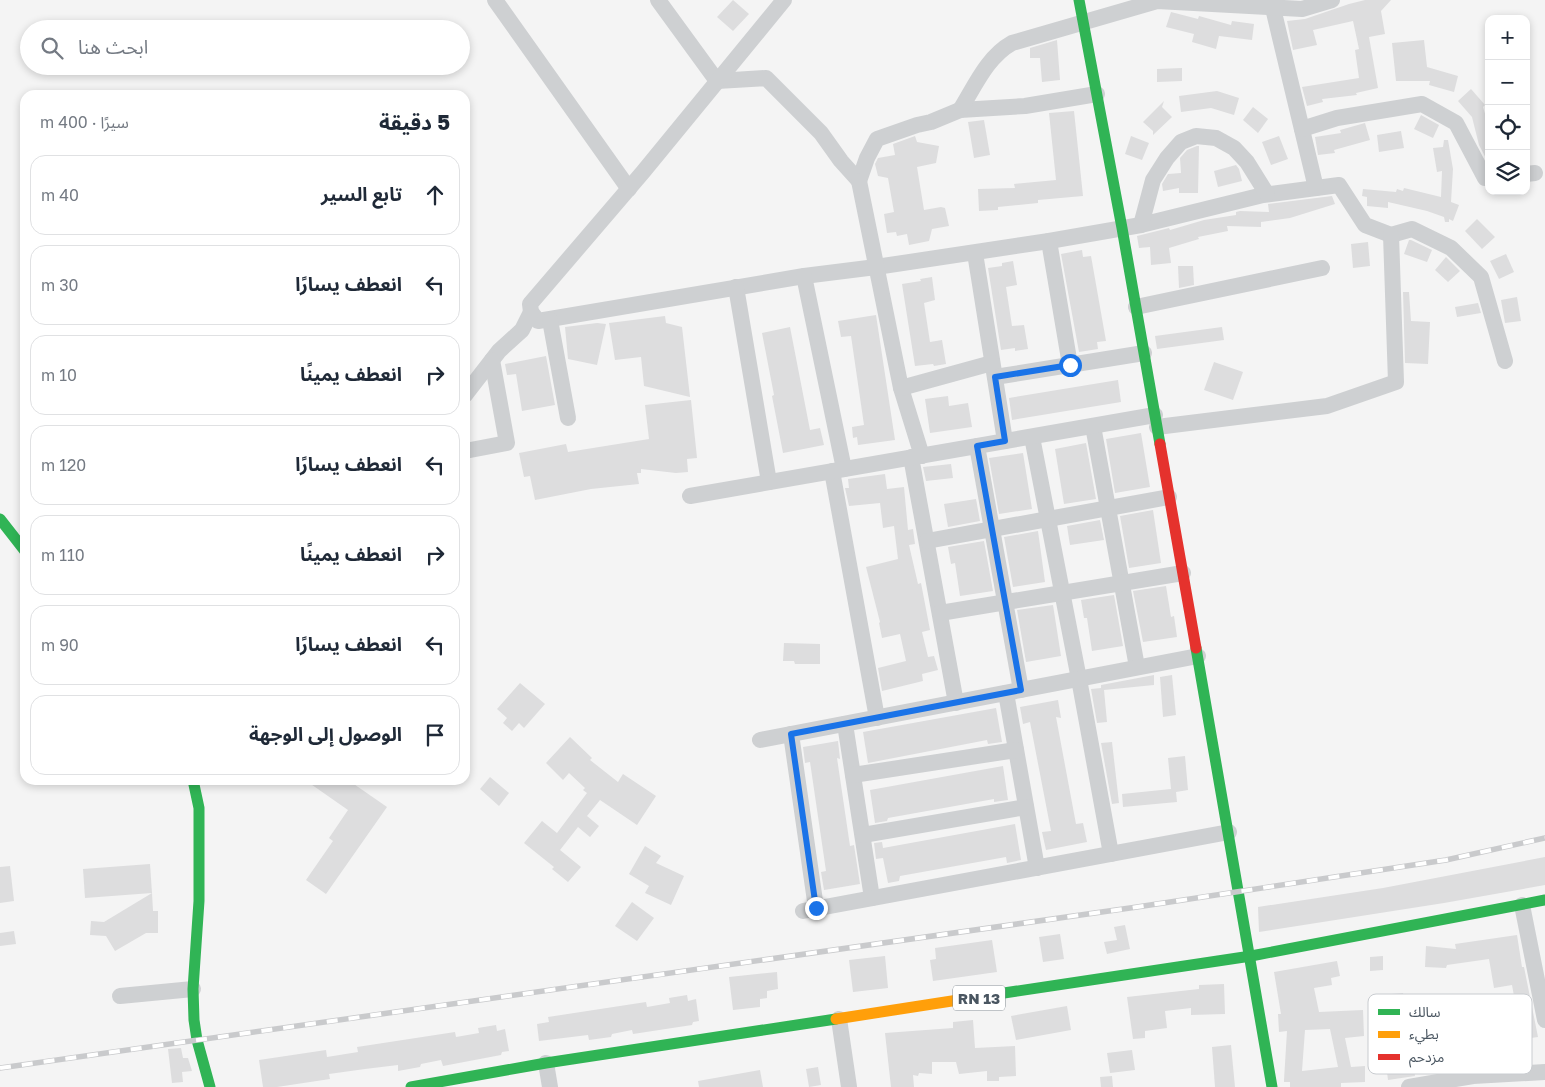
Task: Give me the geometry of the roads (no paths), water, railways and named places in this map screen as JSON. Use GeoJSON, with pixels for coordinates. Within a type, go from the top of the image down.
{"type":"FeatureCollection","features":[{"type":"Feature","properties":{"kind":"main road"},"geometry":{"type":"LineString","coordinates":[[1079,0],[1170,497],[1252,961],[1272,1087]]}},
{"type":"Feature","properties":{"kind":"main road"},"geometry":{"type":"LineString","coordinates":[[0,519],[20,545]]}},
{"type":"Feature","properties":{"kind":"main road"},"geometry":{"type":"LineString","coordinates":[[194,785],[200,808],[198,901],[193,989],[194,1020],[197,1040],[210,1087]]}},
{"type":"Feature","properties":{"kind":"main road","name":"RN 13"},"geometry":{"type":"LineString","coordinates":[[411,1087],[549,1076],[1252,961],[1525,915],[1545,900]]}},
{"type":"Feature","properties":{"kind":"main road","name":"RN 13"},"geometry":{"type":"LineString","coordinates":[[986,1007],[1172,977],[1252,961],[1309,956]]}},
{"type":"Feature","properties":{"kind":"street"},"geometry":{"type":"LineString","coordinates":[[495,0],[628,189]]}},
{"type":"Feature","properties":{"kind":"street"},"geometry":{"type":"LineString","coordinates":[[658,0],[716,81]]}},
{"type":"Feature","properties":{"kind":"street"},"geometry":{"type":"LineString","coordinates":[[784,0],[530,304],[531,312],[538,321],[804,276],[1049,241],[1140,225],[1267,194],[1339,185],[1365,225],[1391,235],[1412,229],[1452,248],[1481,277],[1505,361]]}},
{"type":"Feature","properties":{"kind":"street"},"geometry":{"type":"LineString","coordinates":[[960,110],[992,58],[1012,42],[1157,1],[1272,4],[1302,9],[1332,0]]}},
{"type":"Feature","properties":{"kind":"street"},"geometry":{"type":"LineString","coordinates":[[1272,4],[1316,188]]}},
{"type":"Feature","properties":{"kind":"street"},"geometry":{"type":"LineString","coordinates":[[716,81],[766,78],[820,133],[859,181]]}},
{"type":"Feature","properties":{"kind":"street"},"geometry":{"type":"LineString","coordinates":[[956,702],[927,541],[917,456],[901,388],[859,181],[867,158],[877,139],[931,122],[960,110],[1025,106],[1097,94]]}},
{"type":"Feature","properties":{"kind":"street"},"geometry":{"type":"LineString","coordinates":[[1302,129],[1337,118],[1422,104],[1456,123],[1485,178]]}},
{"type":"Feature","properties":{"kind":"street"},"geometry":{"type":"LineString","coordinates":[[1140,225],[1153,180],[1167,158],[1181,142],[1196,136],[1216,138],[1234,148],[1246,162],[1267,194]]}},
{"type":"Feature","properties":{"kind":"street"},"geometry":{"type":"LineString","coordinates":[[690,496],[1093,426],[1327,406],[1396,382],[1391,235]]}},
{"type":"Feature","properties":{"kind":"street"},"geometry":{"type":"LineString","coordinates":[[1049,241],[1070,365]]}},
{"type":"Feature","properties":{"kind":"street"},"geometry":{"type":"LineString","coordinates":[[975,253],[1005,441]]}},
{"type":"Feature","properties":{"kind":"street"},"geometry":{"type":"LineString","coordinates":[[1136,307],[1322,268]]}},
{"type":"Feature","properties":{"kind":"street"},"geometry":{"type":"LineString","coordinates":[[804,276],[838,470],[877,718]]}},
{"type":"Feature","properties":{"kind":"street"},"geometry":{"type":"LineString","coordinates":[[736,287],[769,482]]}},
{"type":"Feature","properties":{"kind":"street"},"geometry":{"type":"LineString","coordinates":[[470,389],[492,360],[522,330],[531,312]]}},
{"type":"Feature","properties":{"kind":"street"},"geometry":{"type":"LineString","coordinates":[[550,320],[568,418]]}},
{"type":"Feature","properties":{"kind":"street"},"geometry":{"type":"LineString","coordinates":[[901,388],[994,370],[1070,365],[1144,353]]}},
{"type":"Feature","properties":{"kind":"street"},"geometry":{"type":"LineString","coordinates":[[470,450],[507,443],[492,360]]}},
{"type":"Feature","properties":{"kind":"street"},"geometry":{"type":"LineString","coordinates":[[1093,426],[1137,668]]}},
{"type":"Feature","properties":{"kind":"street"},"geometry":{"type":"LineString","coordinates":[[1032,436],[1080,679],[1111,854]]}},
{"type":"Feature","properties":{"kind":"street"},"geometry":{"type":"LineString","coordinates":[[977,446],[1005,602],[1014,691],[1016,750],[1037,868]]}},
{"type":"Feature","properties":{"kind":"street"},"geometry":{"type":"LineString","coordinates":[[927,541],[1170,497]]}},
{"type":"Feature","properties":{"kind":"street"},"geometry":{"type":"LineString","coordinates":[[940,613],[1183,573]]}},
{"type":"Feature","properties":{"kind":"street"},"geometry":{"type":"LineString","coordinates":[[760,740],[1198,656]]}},
{"type":"Feature","properties":{"kind":"street"},"geometry":{"type":"LineString","coordinates":[[845,724],[872,898]]}},
{"type":"Feature","properties":{"kind":"street"},"geometry":{"type":"LineString","coordinates":[[791,734],[810,909],[1229,832]]}},
{"type":"Feature","properties":{"kind":"street"},"geometry":{"type":"LineString","coordinates":[[853,775],[1016,750]]}},
{"type":"Feature","properties":{"kind":"street"},"geometry":{"type":"LineString","coordinates":[[862,835],[1026,807]]}},
{"type":"Feature","properties":{"kind":"street"},"geometry":{"type":"LineString","coordinates":[[1525,915],[1545,1020]]}},
{"type":"Feature","properties":{"kind":"street"},"geometry":{"type":"LineString","coordinates":[[120,996],[193,989]]}},
{"type":"Feature","properties":{"kind":"street"},"geometry":{"type":"LineString","coordinates":[[840,1028],[850,1087]]}},
{"type":"Feature","properties":{"kind":"street"},"geometry":{"type":"LineString","coordinates":[[1532,1073],[1545,1072]]}},
{"type":"Feature","properties":{"kind":"street"},"geometry":{"type":"LineString","coordinates":[[1410,1087],[1473,1076],[1509,1074]]}},
{"type":"Feature","properties":{"kind":"railway"},"geometry":{"type":"LineString","coordinates":[[0,1068],[1137,907],[1446,860],[1545,838]]}}]}
